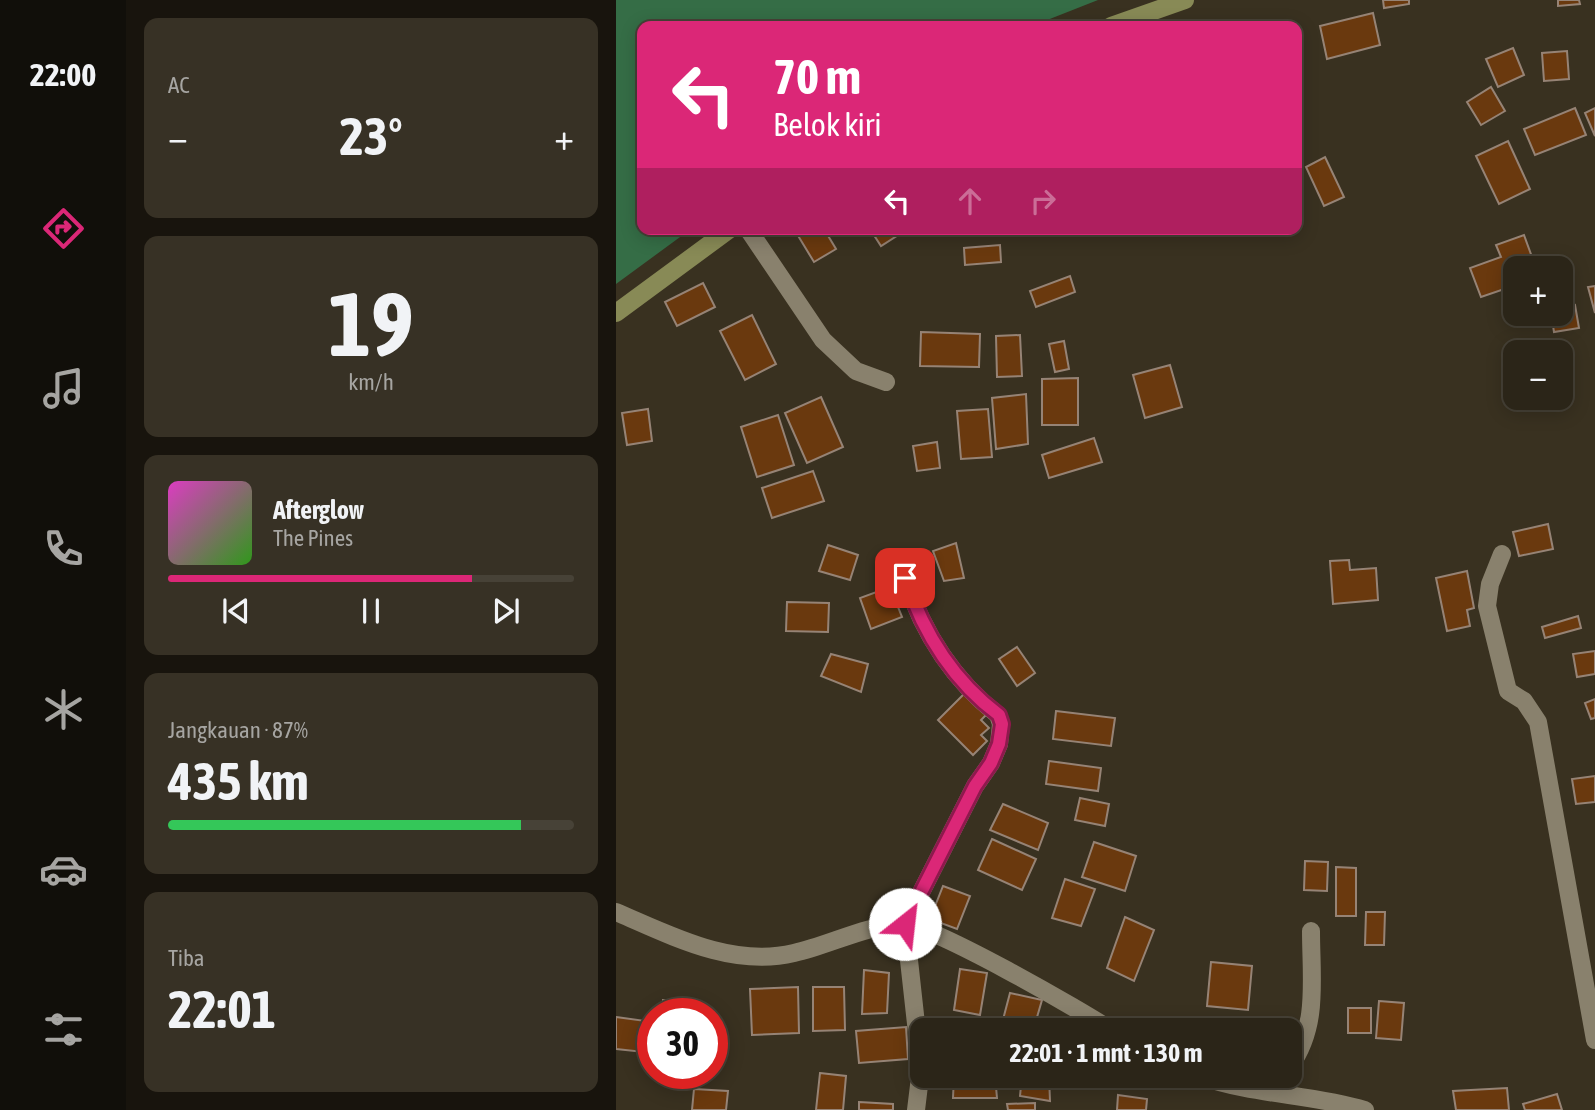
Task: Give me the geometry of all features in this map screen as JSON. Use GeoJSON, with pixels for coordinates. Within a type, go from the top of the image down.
{"type":"FeatureCollection","features":[{"type":"Feature","properties":{"kind":"main road"},"geometry":{"type":"LineString","coordinates":[[1125,21],[1185,0]]}},
{"type":"Feature","properties":{"kind":"main road"},"geometry":{"type":"LineString","coordinates":[[616,313],[722,235]]}},
{"type":"Feature","properties":{"kind":"street"},"geometry":{"type":"LineString","coordinates":[[752,235],[823,340],[856,371],[886,382]]}},
{"type":"Feature","properties":{"kind":"street"},"geometry":{"type":"LineString","coordinates":[[1502,554],[1490,584],[1487,606],[1507,691],[1524,701],[1538,722],[1595,1040]]}},
{"type":"Feature","properties":{"kind":"street"},"geometry":{"type":"LineString","coordinates":[[905,578],[917,615],[933,645],[953,671],[999,715],[1002,724],[999,744],[991,763],[975,786],[905,924],[921,1069],[916,1110]]}},
{"type":"Feature","properties":{"kind":"street"},"geometry":{"type":"LineString","coordinates":[[616,912],[680,940],[758,959],[794,954],[905,924],[977,954],[1089,1018]]}},
{"type":"Feature","properties":{"kind":"street"},"geometry":{"type":"LineString","coordinates":[[1302,1047],[1311,1021],[1311,931]]}},
{"type":"Feature","properties":{"kind":"street"},"geometry":{"type":"LineString","coordinates":[[1257,1088],[1335,1101],[1365,1110]]}},
{"type":"Feature","properties":{"kind":"shaded area"},"geometry":{"type":"Polygon","coordinates":[[[616,0],[1098,0],[1045,21],[637,21],[637,235],[683,235],[616,284],[616,0]]]}},
{"type":"Feature","properties":{"kind":"building"},"geometry":{"type":"Polygon","coordinates":[[[1383,0],[1409,0],[1409,4],[1384,8],[1383,0]]]}},
{"type":"Feature","properties":{"kind":"building"},"geometry":{"type":"Polygon","coordinates":[[[1558,0],[1579,0],[1580,4],[1558,6],[1558,0]]]}},
{"type":"Feature","properties":{"kind":"building"},"geometry":{"type":"Polygon","coordinates":[[[1373,13],[1380,45],[1327,59],[1320,26],[1373,13]]]}},
{"type":"Feature","properties":{"kind":"building"},"geometry":{"type":"Polygon","coordinates":[[[1513,48],[1524,75],[1498,87],[1486,59],[1513,48]]]}},
{"type":"Feature","properties":{"kind":"building"},"geometry":{"type":"Polygon","coordinates":[[[1567,51],[1569,79],[1544,81],[1542,53],[1567,51]]]}},
{"type":"Feature","properties":{"kind":"building"},"geometry":{"type":"Polygon","coordinates":[[[1491,87],[1505,111],[1481,125],[1467,102],[1491,87]]]}},
{"type":"Feature","properties":{"kind":"building"},"geometry":{"type":"Polygon","coordinates":[[[1575,108],[1586,135],[1535,155],[1524,129],[1575,108]]]}},
{"type":"Feature","properties":{"kind":"building"},"geometry":{"type":"Polygon","coordinates":[[[1595,108],[1595,136],[1585,113],[1595,108]]]}},
{"type":"Feature","properties":{"kind":"building"},"geometry":{"type":"Polygon","coordinates":[[[1508,141],[1530,189],[1499,204],[1476,156],[1508,141]]]}},
{"type":"Feature","properties":{"kind":"building"},"geometry":{"type":"Polygon","coordinates":[[[1325,157],[1344,197],[1324,206],[1306,167],[1325,157]]]}},
{"type":"Feature","properties":{"kind":"building"},"geometry":{"type":"Polygon","coordinates":[[[798,235],[828,235],[836,249],[814,262],[798,235]]]}},
{"type":"Feature","properties":{"kind":"building"},"geometry":{"type":"Polygon","coordinates":[[[874,235],[898,235],[881,246],[874,235]]]}},
{"type":"Feature","properties":{"kind":"building"},"geometry":{"type":"Polygon","coordinates":[[[1524,235],[1532,256],[1503,256],[1503,289],[1481,297],[1470,268],[1501,257],[1496,245],[1524,235]]]}},
{"type":"Feature","properties":{"kind":"building"},"geometry":{"type":"Polygon","coordinates":[[[1000,245],[1001,262],[965,265],[964,248],[1000,245]]]}},
{"type":"Feature","properties":{"kind":"building"},"geometry":{"type":"Polygon","coordinates":[[[1070,276],[1075,292],[1036,307],[1030,291],[1070,276]]]}},
{"type":"Feature","properties":{"kind":"building"},"geometry":{"type":"Polygon","coordinates":[[[703,283],[715,307],[677,326],[665,302],[703,283]]]}},
{"type":"Feature","properties":{"kind":"building"},"geometry":{"type":"Polygon","coordinates":[[[1595,286],[1595,313],[1588,287],[1595,286]]]}},
{"type":"Feature","properties":{"kind":"building"},"geometry":{"type":"Polygon","coordinates":[[[1573,305],[1579,328],[1554,332],[1553,326],[1573,326],[1573,305]]]}},
{"type":"Feature","properties":{"kind":"building"},"geometry":{"type":"Polygon","coordinates":[[[752,315],[776,364],[745,380],[720,331],[752,315]]]}},
{"type":"Feature","properties":{"kind":"building"},"geometry":{"type":"Polygon","coordinates":[[[921,332],[980,334],[979,367],[920,366],[921,332]]]}},
{"type":"Feature","properties":{"kind":"building"},"geometry":{"type":"Polygon","coordinates":[[[1020,335],[1022,376],[997,377],[996,336],[1020,335]]]}},
{"type":"Feature","properties":{"kind":"building"},"geometry":{"type":"Polygon","coordinates":[[[1064,341],[1069,369],[1055,372],[1049,344],[1064,341]]]}},
{"type":"Feature","properties":{"kind":"building"},"geometry":{"type":"Polygon","coordinates":[[[1170,365],[1182,407],[1145,418],[1133,375],[1170,365]]]}},
{"type":"Feature","properties":{"kind":"building"},"geometry":{"type":"Polygon","coordinates":[[[1078,378],[1078,425],[1042,425],[1042,379],[1078,378]]]}},
{"type":"Feature","properties":{"kind":"building"},"geometry":{"type":"Polygon","coordinates":[[[1026,394],[1028,444],[996,449],[992,398],[1026,394]]]}},
{"type":"Feature","properties":{"kind":"building"},"geometry":{"type":"Polygon","coordinates":[[[821,397],[843,447],[807,463],[785,413],[821,397]]]}},
{"type":"Feature","properties":{"kind":"building"},"geometry":{"type":"Polygon","coordinates":[[[648,409],[652,441],[627,445],[622,413],[648,409]]]}},
{"type":"Feature","properties":{"kind":"building"},"geometry":{"type":"Polygon","coordinates":[[[988,409],[992,457],[961,459],[957,411],[988,409]]]}},
{"type":"Feature","properties":{"kind":"building"},"geometry":{"type":"Polygon","coordinates":[[[778,415],[794,465],[757,477],[741,427],[778,415]]]}},
{"type":"Feature","properties":{"kind":"building"},"geometry":{"type":"Polygon","coordinates":[[[1094,438],[1102,462],[1049,478],[1042,455],[1094,438]]]}},
{"type":"Feature","properties":{"kind":"building"},"geometry":{"type":"Polygon","coordinates":[[[937,442],[940,468],[917,471],[913,446],[937,442]]]}},
{"type":"Feature","properties":{"kind":"building"},"geometry":{"type":"Polygon","coordinates":[[[813,471],[824,501],[772,518],[762,488],[813,471]]]}},
{"type":"Feature","properties":{"kind":"building"},"geometry":{"type":"Polygon","coordinates":[[[1548,524],[1553,549],[1519,556],[1513,532],[1548,524]]]}},
{"type":"Feature","properties":{"kind":"building"},"geometry":{"type":"Polygon","coordinates":[[[956,543],[964,578],[944,581],[933,551],[956,543]]]}},
{"type":"Feature","properties":{"kind":"building"},"geometry":{"type":"Polygon","coordinates":[[[828,545],[858,555],[850,580],[819,571],[828,545]]]}},
{"type":"Feature","properties":{"kind":"building"},"geometry":{"type":"Polygon","coordinates":[[[1349,560],[1350,570],[1376,568],[1378,600],[1333,604],[1330,561],[1349,560]]]}},
{"type":"Feature","properties":{"kind":"building"},"geometry":{"type":"Polygon","coordinates":[[[1467,571],[1474,608],[1467,610],[1470,626],[1447,631],[1436,578],[1467,571]]]}},
{"type":"Feature","properties":{"kind":"building"},"geometry":{"type":"Polygon","coordinates":[[[890,587],[902,617],[871,629],[860,598],[890,587]]]}},
{"type":"Feature","properties":{"kind":"building"},"geometry":{"type":"Polygon","coordinates":[[[787,602],[829,603],[828,632],[786,631],[787,602]]]}},
{"type":"Feature","properties":{"kind":"building"},"geometry":{"type":"Polygon","coordinates":[[[1578,616],[1581,628],[1545,638],[1542,627],[1578,616]]]}},
{"type":"Feature","properties":{"kind":"building"},"geometry":{"type":"Polygon","coordinates":[[[1017,647],[1035,673],[1017,686],[999,659],[1017,647]]]}},
{"type":"Feature","properties":{"kind":"building"},"geometry":{"type":"Polygon","coordinates":[[[1595,651],[1595,674],[1577,677],[1573,654],[1595,651]]]}},
{"type":"Feature","properties":{"kind":"building"},"geometry":{"type":"Polygon","coordinates":[[[831,654],[868,664],[861,692],[821,676],[831,654]]]}},
{"type":"Feature","properties":{"kind":"building"},"geometry":{"type":"Polygon","coordinates":[[[965,693],[986,715],[981,720],[989,728],[981,735],[987,741],[973,755],[938,720],[965,693]]]}},
{"type":"Feature","properties":{"kind":"building"},"geometry":{"type":"Polygon","coordinates":[[[1595,699],[1595,718],[1591,719],[1585,703],[1595,699]]]}},
{"type":"Feature","properties":{"kind":"building"},"geometry":{"type":"Polygon","coordinates":[[[1056,711],[1115,718],[1111,746],[1053,739],[1056,711]]]}},
{"type":"Feature","properties":{"kind":"building"},"geometry":{"type":"Polygon","coordinates":[[[1049,761],[1101,768],[1098,791],[1046,784],[1049,761]]]}},
{"type":"Feature","properties":{"kind":"building"},"geometry":{"type":"Polygon","coordinates":[[[1595,776],[1595,802],[1576,804],[1572,779],[1595,776]]]}},
{"type":"Feature","properties":{"kind":"building"},"geometry":{"type":"Polygon","coordinates":[[[1080,798],[1109,804],[1105,826],[1075,820],[1080,798]]]}},
{"type":"Feature","properties":{"kind":"building"},"geometry":{"type":"Polygon","coordinates":[[[1003,804],[1048,823],[1038,850],[990,830],[1003,804]]]}},
{"type":"Feature","properties":{"kind":"building"},"geometry":{"type":"Polygon","coordinates":[[[992,839],[1036,859],[1022,890],[978,870],[992,839]]]}},
{"type":"Feature","properties":{"kind":"building"},"geometry":{"type":"Polygon","coordinates":[[[1094,842],[1136,856],[1125,891],[1082,877],[1094,842]]]}},
{"type":"Feature","properties":{"kind":"building"},"geometry":{"type":"Polygon","coordinates":[[[1305,861],[1328,862],[1327,891],[1304,890],[1305,861]]]}},
{"type":"Feature","properties":{"kind":"building"},"geometry":{"type":"Polygon","coordinates":[[[1336,867],[1356,868],[1356,916],[1336,916],[1336,867]]]}},
{"type":"Feature","properties":{"kind":"building"},"geometry":{"type":"Polygon","coordinates":[[[1065,879],[1095,889],[1081,926],[1052,918],[1065,879]]]}},
{"type":"Feature","properties":{"kind":"building"},"geometry":{"type":"Polygon","coordinates":[[[943,886],[970,896],[957,929],[930,919],[943,886]]]}},
{"type":"Feature","properties":{"kind":"building"},"geometry":{"type":"Polygon","coordinates":[[[1366,912],[1385,912],[1384,945],[1365,945],[1366,912]]]}},
{"type":"Feature","properties":{"kind":"building"},"geometry":{"type":"Polygon","coordinates":[[[1125,917],[1154,930],[1134,981],[1107,968],[1125,917]]]}},
{"type":"Feature","properties":{"kind":"building"},"geometry":{"type":"Polygon","coordinates":[[[1211,962],[1252,966],[1248,1010],[1207,1006],[1211,962]]]}},
{"type":"Feature","properties":{"kind":"building"},"geometry":{"type":"Polygon","coordinates":[[[960,969],[987,973],[980,1015],[954,1010],[960,969]]]}},
{"type":"Feature","properties":{"kind":"building"},"geometry":{"type":"Polygon","coordinates":[[[864,970],[889,973],[887,1013],[862,1014],[864,970]]]}},
{"type":"Feature","properties":{"kind":"building"},"geometry":{"type":"Polygon","coordinates":[[[798,987],[799,1033],[752,1035],[750,989],[798,987]]]}},
{"type":"Feature","properties":{"kind":"building"},"geometry":{"type":"Polygon","coordinates":[[[813,987],[844,987],[845,1030],[813,1031],[813,987]]]}},
{"type":"Feature","properties":{"kind":"building"},"geometry":{"type":"Polygon","coordinates":[[[1010,993],[1042,1000],[1037,1018],[1003,1018],[1010,993]]]}},
{"type":"Feature","properties":{"kind":"building"},"geometry":{"type":"Polygon","coordinates":[[[1379,1001],[1404,1003],[1401,1040],[1376,1038],[1379,1001]]]}},
{"type":"Feature","properties":{"kind":"building"},"geometry":{"type":"Polygon","coordinates":[[[1348,1008],[1371,1008],[1371,1033],[1348,1033],[1348,1008]]]}},
{"type":"Feature","properties":{"kind":"building"},"geometry":{"type":"Polygon","coordinates":[[[616,1017],[637,1020],[637,1051],[616,1049],[616,1017]]]}},
{"type":"Feature","properties":{"kind":"building"},"geometry":{"type":"Polygon","coordinates":[[[906,1027],[908,1059],[859,1063],[856,1031],[906,1027]]]}},
{"type":"Feature","properties":{"kind":"building"},"geometry":{"type":"Polygon","coordinates":[[[820,1073],[846,1076],[843,1110],[816,1110],[820,1073]]]}},
{"type":"Feature","properties":{"kind":"building"},"geometry":{"type":"Polygon","coordinates":[[[953,1088],[996,1088],[997,1098],[953,1098],[953,1088]]]}},
{"type":"Feature","properties":{"kind":"building"},"geometry":{"type":"Polygon","coordinates":[[[1021,1088],[1049,1088],[1050,1101],[1020,1096],[1021,1088]]]}},
{"type":"Feature","properties":{"kind":"building"},"geometry":{"type":"Polygon","coordinates":[[[1507,1088],[1509,1110],[1456,1110],[1453,1091],[1507,1088]]]}},
{"type":"Feature","properties":{"kind":"building"},"geometry":{"type":"Polygon","coordinates":[[[694,1089],[728,1091],[726,1110],[692,1110],[694,1089]]]}},
{"type":"Feature","properties":{"kind":"building"},"geometry":{"type":"Polygon","coordinates":[[[1557,1094],[1562,1110],[1525,1110],[1523,1104],[1557,1094]]]}},
{"type":"Feature","properties":{"kind":"building"},"geometry":{"type":"Polygon","coordinates":[[[1118,1095],[1147,1099],[1146,1110],[1117,1110],[1118,1095]]]}},
{"type":"Feature","properties":{"kind":"building"},"geometry":{"type":"Polygon","coordinates":[[[859,1102],[893,1104],[893,1110],[859,1110],[859,1102]]]}},
{"type":"Feature","properties":{"kind":"building"},"geometry":{"type":"Polygon","coordinates":[[[1035,1103],[1035,1110],[1008,1110],[1007,1104],[1035,1103]]]}},
{"type":"Feature","properties":{"kind":"route"},"geometry":{"type":"LineString","coordinates":[[905,578],[917,615],[933,645],[953,671],[999,715],[1002,724],[999,744],[991,763],[975,786],[905,924]]}}]}
